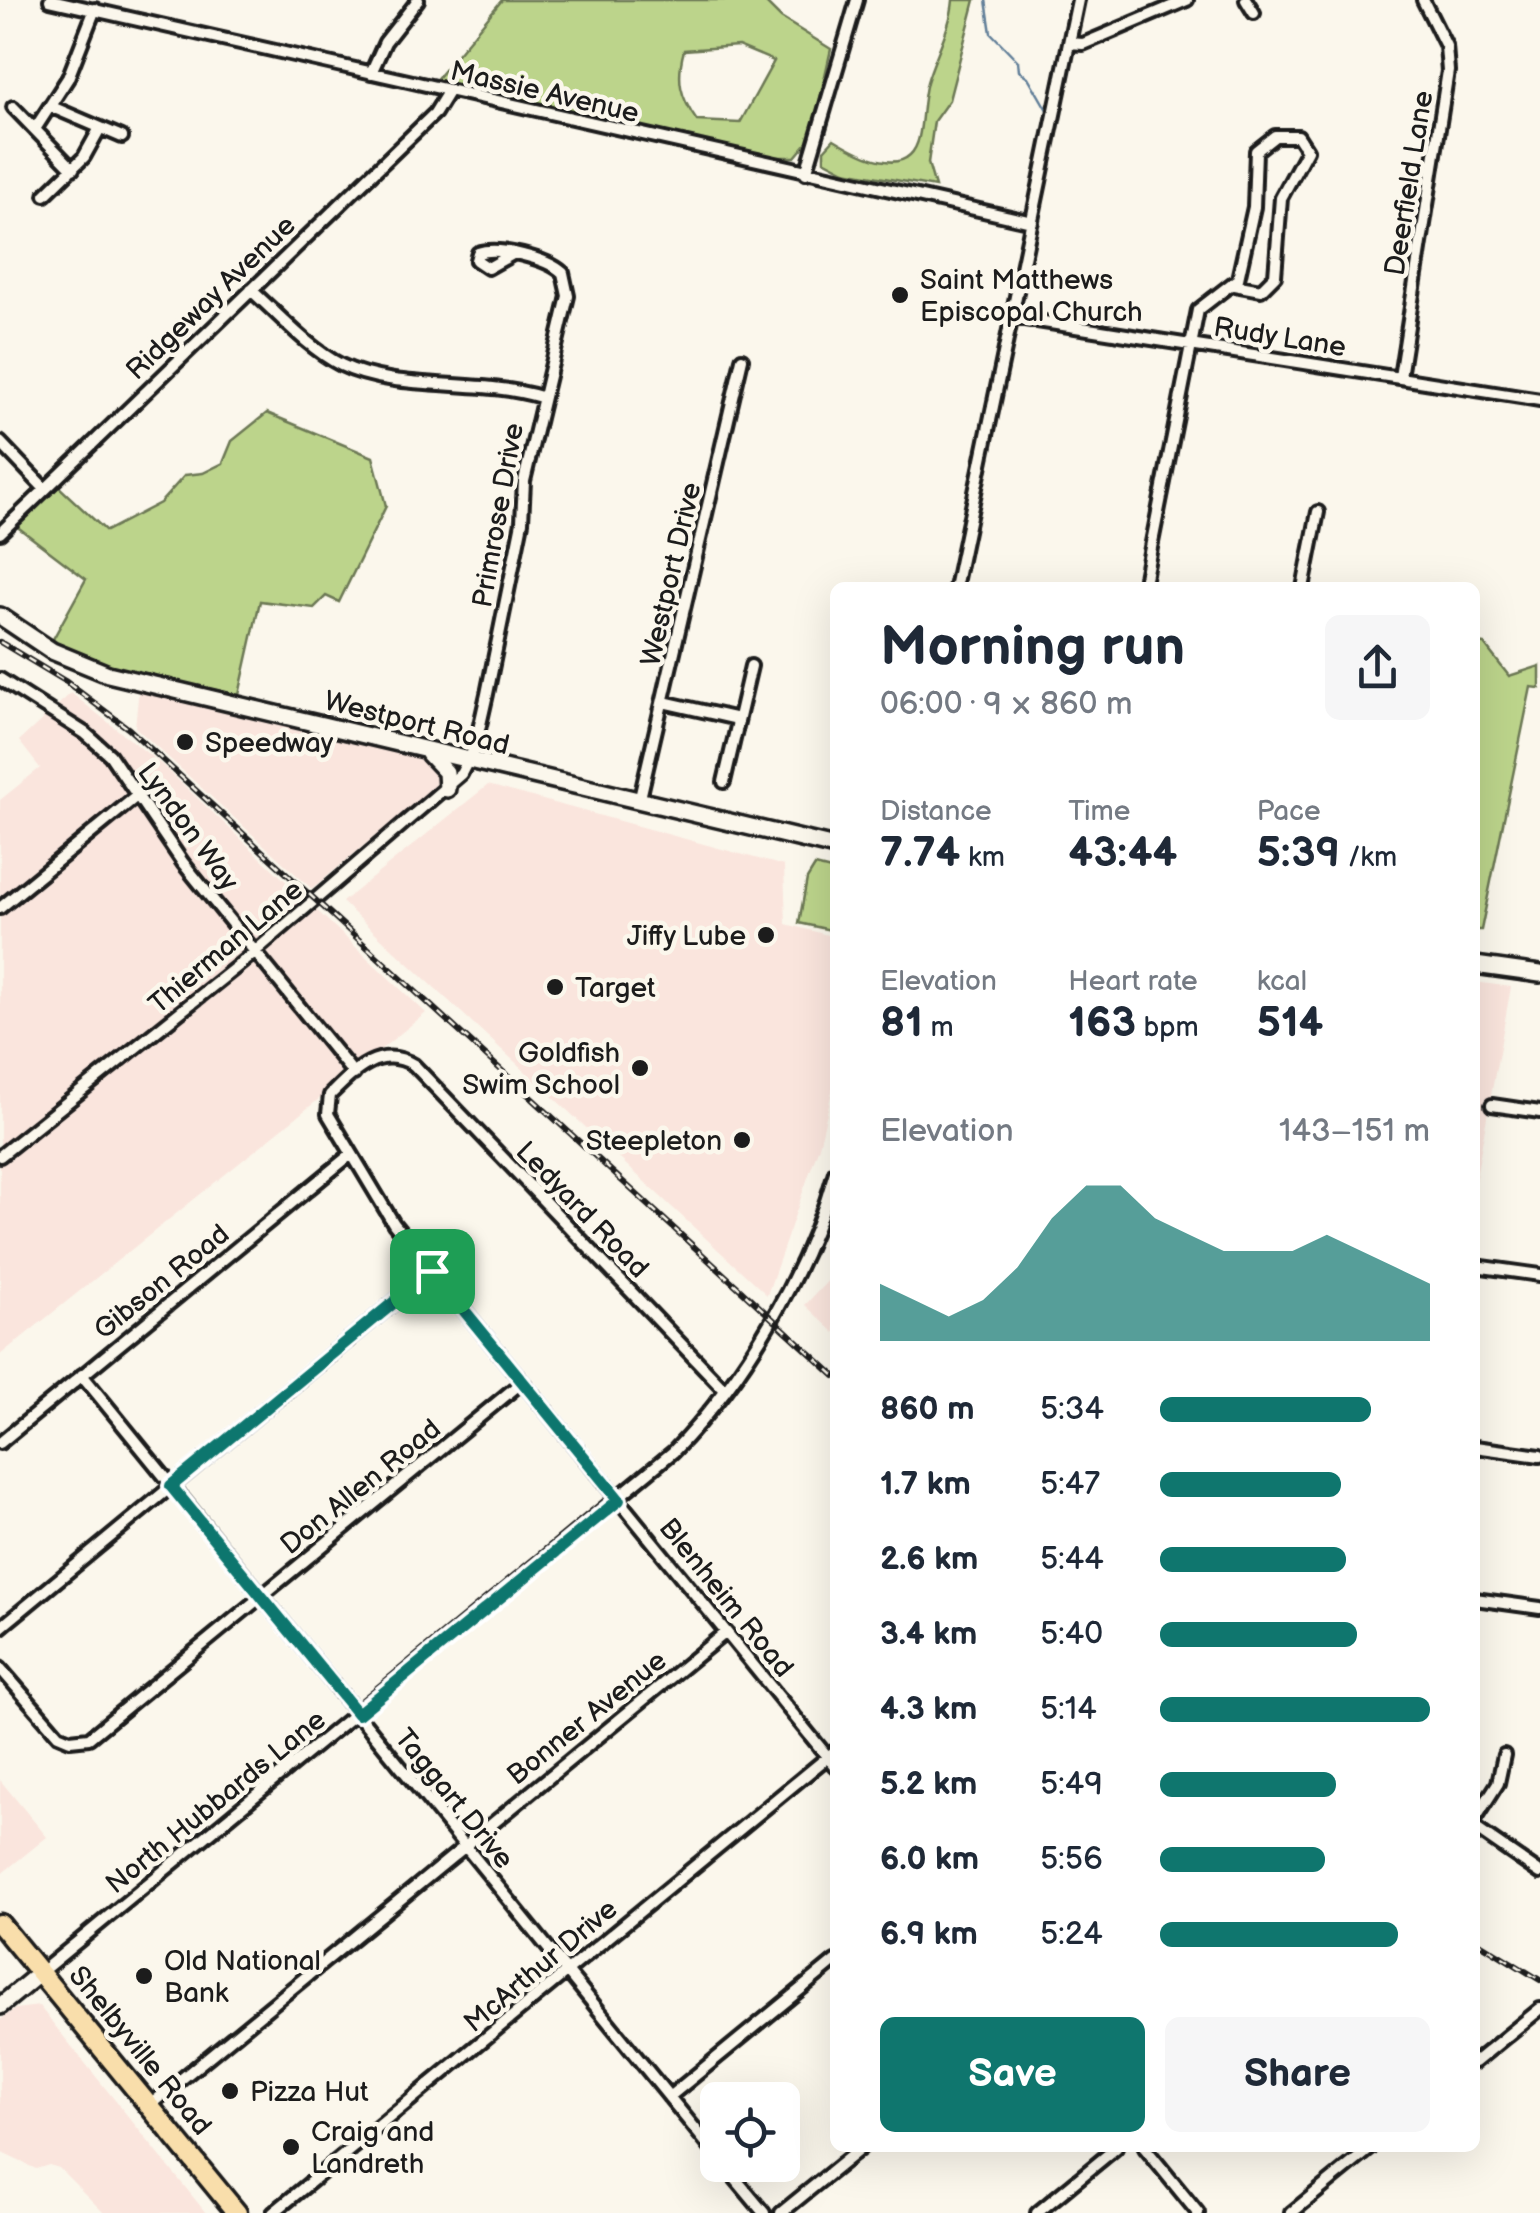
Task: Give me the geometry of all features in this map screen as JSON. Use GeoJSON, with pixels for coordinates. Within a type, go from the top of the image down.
{"type":"FeatureCollection","features":[{"type":"Feature","properties":{"kind":"main road","name":"Westport Road"},"geometry":{"type":"LineString","coordinates":[[0,616],[52,651],[108,674],[830,846]]}},
{"type":"Feature","properties":{"kind":"main road"},"geometry":{"type":"LineString","coordinates":[[426,751],[446,772],[447,790]]}},
{"type":"Feature","properties":{"kind":"main road"},"geometry":{"type":"LineString","coordinates":[[1480,966],[1540,974]]}},
{"type":"Feature","properties":{"kind":"main road","name":"Shelbyville Road"},"geometry":{"type":"LineString","coordinates":[[0,1924],[237,2213]]}},
{"type":"Feature","properties":{"kind":"main road"},"geometry":{"type":"LineString","coordinates":[[0,2006],[41,1972]]}},
{"type":"Feature","properties":{"kind":"street","name":"Massie Avenue"},"geometry":{"type":"LineString","coordinates":[[51,0],[1032,222]]}},
{"type":"Feature","properties":{"kind":"street"},"geometry":{"type":"LineString","coordinates":[[371,73],[385,42],[418,0]]}},
{"type":"Feature","properties":{"kind":"street"},"geometry":{"type":"LineString","coordinates":[[806,173],[856,0]]}},
{"type":"Feature","properties":{"kind":"street"},"geometry":{"type":"LineString","coordinates":[[956,582],[1078,0]]}},
{"type":"Feature","properties":{"kind":"street"},"geometry":{"type":"LineString","coordinates":[[1069,42],[1094,40],[1187,0]]}},
{"type":"Feature","properties":{"kind":"street"},"geometry":{"type":"LineString","coordinates":[[1246,0],[1254,13]]}},
{"type":"Feature","properties":{"kind":"street","name":"Deerfield Lane"},"geometry":{"type":"LineString","coordinates":[[1400,377],[1448,72],[1446,46],[1423,0]]}},
{"type":"Feature","properties":{"kind":"street"},"geometry":{"type":"LineString","coordinates":[[35,129],[52,107],[95,9]]}},
{"type":"Feature","properties":{"kind":"street","name":"Ridgeway Avenue"},"geometry":{"type":"LineString","coordinates":[[0,533],[435,113],[448,92]]}},
{"type":"Feature","properties":{"kind":"street"},"geometry":{"type":"LineString","coordinates":[[14,107],[73,168]]}},
{"type":"Feature","properties":{"kind":"street"},"geometry":{"type":"LineString","coordinates":[[52,107],[122,137]]}},
{"type":"Feature","properties":{"kind":"street"},"geometry":{"type":"LineString","coordinates":[[45,195],[73,168],[100,128]]}},
{"type":"Feature","properties":{"kind":"street"},"geometry":{"type":"LineString","coordinates":[[1144,582],[1198,310],[1234,285],[1254,207],[1256,151],[1275,136],[1298,136],[1307,150],[1281,198],[1275,276],[1262,290],[1234,285]]}},
{"type":"Feature","properties":{"kind":"street","name":"Primrose Drive"},"geometry":{"type":"LineString","coordinates":[[469,761],[488,694],[522,522],[524,481],[568,296],[564,277],[556,267],[511,255]]}},
{"type":"Feature","properties":{"kind":"street"},"geometry":{"type":"LineString","coordinates":[[251,290],[322,353],[356,370],[401,379],[478,384],[542,396]]}},
{"type":"Feature","properties":{"kind":"street","name":"Rudy Lane"},"geometry":{"type":"LineString","coordinates":[[1012,317],[1540,400]]}},
{"type":"Feature","properties":{"kind":"street","name":"Westport Drive"},"geometry":{"type":"LineString","coordinates":[[640,798],[742,359]]}},
{"type":"Feature","properties":{"kind":"street"},"geometry":{"type":"LineString","coordinates":[[0,442],[44,488]]}},
{"type":"Feature","properties":{"kind":"street"},"geometry":{"type":"LineString","coordinates":[[1303,582],[1318,512]]}},
{"type":"Feature","properties":{"kind":"street"},"geometry":{"type":"LineString","coordinates":[[724,782],[750,666]]}},
{"type":"Feature","properties":{"kind":"street","name":"Lyndon Way"},"geometry":{"type":"LineString","coordinates":[[1,681],[96,742],[184,863],[354,1074]]}},
{"type":"Feature","properties":{"kind":"street"},"geometry":{"type":"LineString","coordinates":[[662,702],[738,719]]}},
{"type":"Feature","properties":{"kind":"street","name":"Thierman Lane"},"geometry":{"type":"LineString","coordinates":[[0,1156],[447,790],[469,761]]}},
{"type":"Feature","properties":{"kind":"street"},"geometry":{"type":"LineString","coordinates":[[0,908],[138,795]]}},
{"type":"Feature","properties":{"kind":"street","name":"Ledyard Road"},"geometry":{"type":"LineString","coordinates":[[354,1074],[370,1060],[389,1056],[414,1065],[725,1390]]}},
{"type":"Feature","properties":{"kind":"street","name":"Blenheim Road"},"geometry":{"type":"LineString","coordinates":[[354,1074],[330,1095],[326,1106],[378,1202],[830,1756]]}},
{"type":"Feature","properties":{"kind":"street"},"geometry":{"type":"LineString","coordinates":[[1492,1106],[1540,1112]]}},
{"type":"Feature","properties":{"kind":"street","name":"Gibson Road"},"geometry":{"type":"LineString","coordinates":[[0,1443],[350,1155]]}},
{"type":"Feature","properties":{"kind":"street","name":"North Hubbards Lane"},"geometry":{"type":"LineString","coordinates":[[41,1972],[619,1500],[690,1434],[725,1390],[810,1245],[830,1187]]}},
{"type":"Feature","properties":{"kind":"street"},"geometry":{"type":"LineString","coordinates":[[1480,1267],[1540,1274]]}},
{"type":"Feature","properties":{"kind":"street"},"geometry":{"type":"LineString","coordinates":[[0,1628],[432,1271]]}},
{"type":"Feature","properties":{"kind":"street","name":"Taggart Drive"},"geometry":{"type":"LineString","coordinates":[[82,1375],[700,2134]]}},
{"type":"Feature","properties":{"kind":"street","name":"Don Allen Road"},"geometry":{"type":"LineString","coordinates":[[0,1668],[58,1736],[70,1740],[89,1738],[522,1382]]}},
{"type":"Feature","properties":{"kind":"street"},"geometry":{"type":"LineString","coordinates":[[1480,1449],[1540,1456]]}},
{"type":"Feature","properties":{"kind":"street"},"geometry":{"type":"LineString","coordinates":[[1480,1600],[1540,1608]]}},
{"type":"Feature","properties":{"kind":"street","name":"Bonner Avenue"},"geometry":{"type":"LineString","coordinates":[[150,2105],[726,1632]]}},
{"type":"Feature","properties":{"kind":"street"},"geometry":{"type":"LineString","coordinates":[[1480,1811],[1498,1784],[1504,1754]]}},
{"type":"Feature","properties":{"kind":"street","name":"McArthur Drive"},"geometry":{"type":"LineString","coordinates":[[273,2213],[830,1760]]}},
{"type":"Feature","properties":{"kind":"street"},"geometry":{"type":"LineString","coordinates":[[1480,1831],[1540,1872]]}},
{"type":"Feature","properties":{"kind":"street"},"geometry":{"type":"LineString","coordinates":[[669,2097],[830,1964]]}},
{"type":"Feature","properties":{"kind":"street"},"geometry":{"type":"LineString","coordinates":[[1480,2058],[1540,2008]]}},
{"type":"Feature","properties":{"kind":"street"},"geometry":{"type":"LineString","coordinates":[[781,2213],[856,2152]]}},
{"type":"Feature","properties":{"kind":"street"},"geometry":{"type":"LineString","coordinates":[[1037,2213],[1111,2152]]}},
{"type":"Feature","properties":{"kind":"street"},"geometry":{"type":"LineString","coordinates":[[1148,2152],[1198,2213]]}},
{"type":"Feature","properties":{"kind":"street"},"geometry":{"type":"LineString","coordinates":[[1291,2213],[1366,2152]]}},
{"type":"Feature","properties":{"kind":"street"},"geometry":{"type":"LineString","coordinates":[[738,2182],[764,2213]]}},
{"type":"Feature","properties":{"kind":"shaded area"},"geometry":{"type":"Polygon","coordinates":[[[139,688],[428,757],[441,771],[439,783],[312,889],[135,727],[139,688]]]}},
{"type":"Feature","properties":{"kind":"shaded area"},"geometry":{"type":"Polygon","coordinates":[[[71,693],[161,764],[426,1013],[0,1355],[0,800],[40,768],[19,741],[71,693]]]}},
{"type":"Feature","properties":{"kind":"shaded area"},"geometry":{"type":"Polygon","coordinates":[[[488,785],[784,866],[786,924],[830,936],[830,1100],[819,1146],[767,1295],[342,902],[488,785]]]}},
{"type":"Feature","properties":{"kind":"shaded area"},"geometry":{"type":"Polygon","coordinates":[[[1480,983],[1511,987],[1480,1155],[1480,983]]]}},
{"type":"Feature","properties":{"kind":"shaded area"},"geometry":{"type":"Polygon","coordinates":[[[830,1278],[830,1328],[805,1305],[830,1278]]]}},
{"type":"Feature","properties":{"kind":"shaded area"},"geometry":{"type":"Polygon","coordinates":[[[0,1780],[47,1837],[0,1875],[0,1780]]]}},
{"type":"Feature","properties":{"kind":"shaded area"},"geometry":{"type":"Polygon","coordinates":[[[39,2006],[206,2213],[104,2213],[59,2168],[49,2165],[36,2169],[0,2152],[0,2020],[15,2009],[39,2006]]]}},
{"type":"Feature","properties":{"kind":"green space"},"geometry":{"type":"Polygon","coordinates":[[[502,0],[763,0],[781,18],[831,49],[811,138],[795,157],[771,157],[434,82],[502,0]],[[738,46],[684,50],[681,87],[697,121],[740,123],[774,61],[738,46]]]}},
{"type":"Feature","properties":{"kind":"green space"},"geometry":{"type":"Polygon","coordinates":[[[953,0],[975,0],[949,100],[934,121],[928,163],[935,187],[845,171],[824,160],[824,150],[834,139],[868,157],[894,162],[913,151],[919,137],[927,82],[953,0]]]}},
{"type":"Feature","properties":{"kind":"green space"},"geometry":{"type":"Polygon","coordinates":[[[267,413],[373,457],[386,506],[339,602],[326,596],[314,608],[260,601],[239,695],[115,668],[52,641],[86,579],[15,525],[56,484],[106,531],[160,503],[185,475],[203,473],[223,463],[232,441],[267,413]]]}},
{"type":"Feature","properties":{"kind":"green space"},"geometry":{"type":"Polygon","coordinates":[[[1480,644],[1509,676],[1540,666],[1540,688],[1531,687],[1481,930],[1480,644]]]}},
{"type":"Feature","properties":{"kind":"green space"},"geometry":{"type":"Polygon","coordinates":[[[815,866],[830,870],[830,930],[799,923],[807,879],[815,866]]]}},
{"type":"Feature","properties":{"kind":"waterway"},"geometry":{"type":"LineString","coordinates":[[986,0],[991,33],[1018,61],[1019,71],[1028,77],[1047,110]]}},
{"type":"Feature","properties":{"kind":"railway"},"geometry":{"type":"LineString","coordinates":[[0,642],[65,681],[129,729],[830,1371]]}},
{"type":"Feature","properties":{"kind":"railway"},"geometry":{"type":"LineString","coordinates":[[1480,1943],[1540,1980]]}},
{"type":"Feature","properties":{"kind":"place","name":"Saint Matthews Episcopal Church"},"geometry":{"type":"Point","coordinates":[900,295]}},
{"type":"Feature","properties":{"kind":"place","name":"Speedway"},"geometry":{"type":"Point","coordinates":[185,742]}},
{"type":"Feature","properties":{"kind":"place","name":"Jiffy Lube"},"geometry":{"type":"Point","coordinates":[766,935]}},
{"type":"Feature","properties":{"kind":"place","name":"Target"},"geometry":{"type":"Point","coordinates":[555,987]}},
{"type":"Feature","properties":{"kind":"place","name":"Goldfish Swim School"},"geometry":{"type":"Point","coordinates":[640,1068]}},
{"type":"Feature","properties":{"kind":"place","name":"Steepleton"},"geometry":{"type":"Point","coordinates":[742,1140]}},
{"type":"Feature","properties":{"kind":"place","name":"Old National Bank"},"geometry":{"type":"Point","coordinates":[144,1976]}},
{"type":"Feature","properties":{"kind":"place","name":"Pizza Hut"},"geometry":{"type":"Point","coordinates":[230,2091]}},
{"type":"Feature","properties":{"kind":"place","name":"Craig and Landreth"},"geometry":{"type":"Point","coordinates":[291,2147]}},
{"type":"Feature","properties":{"kind":"route"},"geometry":{"type":"LineString","coordinates":[[432,1271],[619,1500],[358,1714],[171,1486],[432,1271]]}}]}
